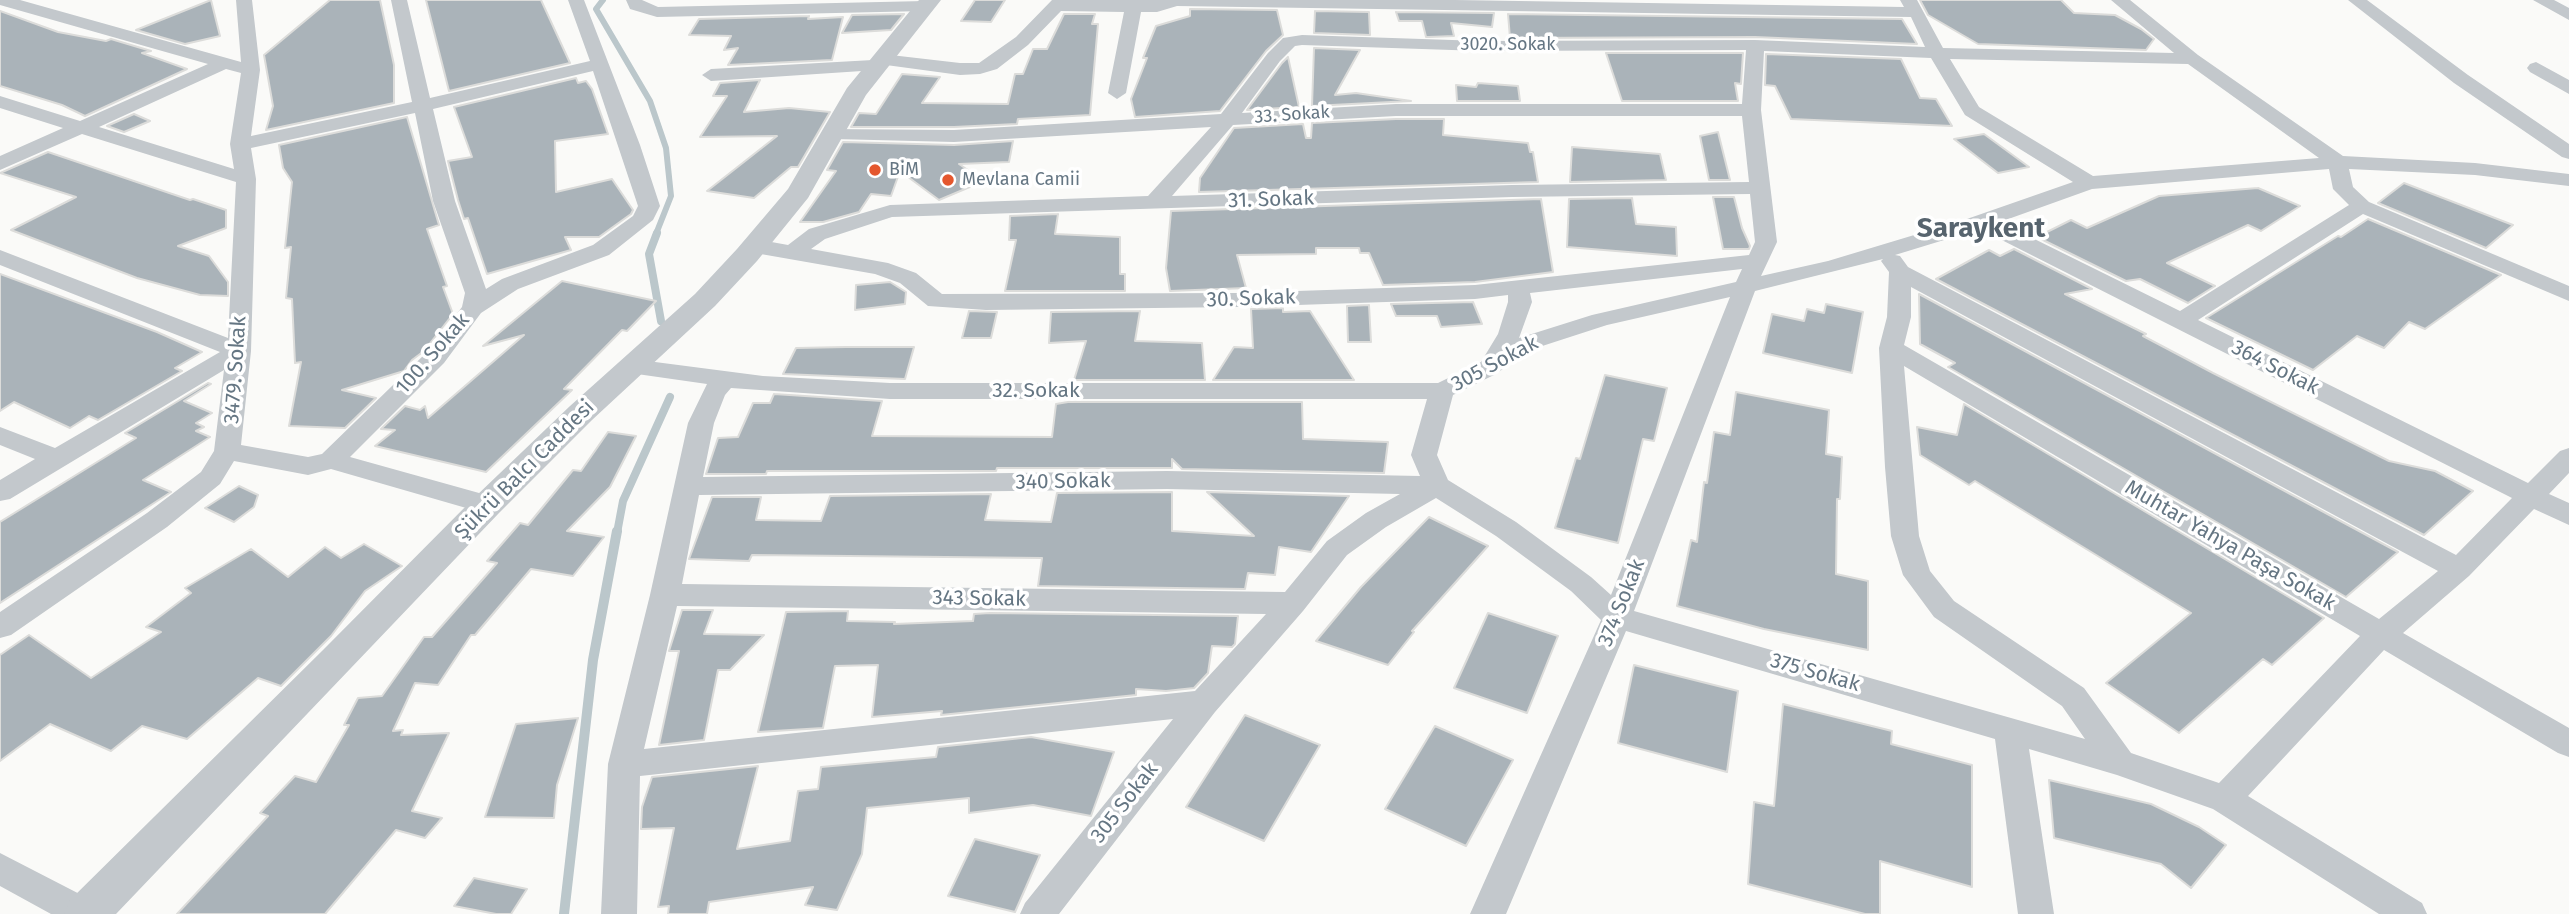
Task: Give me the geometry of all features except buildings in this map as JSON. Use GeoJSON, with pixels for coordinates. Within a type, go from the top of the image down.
{"type":"FeatureCollection","features":[{"type":"Feature","properties":{"kind":"street"},"geometry":{"type":"LineString","coordinates":[[1,0],[250,70]]}},
{"type":"Feature","properties":{"kind":"street","name":"3479. Sokak"},"geometry":{"type":"LineString","coordinates":[[0,627],[157,520],[211,478],[227,451],[239,351],[246,180],[240,144],[250,70],[244,0]]}},
{"type":"Feature","properties":{"kind":"street","name":"100. Sokak"},"geometry":{"type":"LineString","coordinates":[[331,460],[435,358],[473,308],[476,293],[444,201],[399,0]]}},
{"type":"Feature","properties":{"kind":"street"},"geometry":{"type":"LineString","coordinates":[[473,308],[510,284],[601,250],[642,220],[649,206],[576,0]]}},
{"type":"Feature","properties":{"kind":"street"},"geometry":{"type":"LineString","coordinates":[[634,0],[636,5],[657,12],[928,3]]}},
{"type":"Feature","properties":{"kind":"street"},"geometry":{"type":"LineString","coordinates":[[711,75],[880,62],[980,68],[991,65],[1022,41],[1058,3],[1133,8],[1157,8],[1178,0],[1913,6],[1937,53],[1972,111],[2089,183]]}},
{"type":"Feature","properties":{"kind":"street"},"geometry":{"type":"LineString","coordinates":[[2119,0],[2192,60],[2338,162],[2343,189],[2362,206],[2569,294]]}},
{"type":"Feature","properties":{"kind":"street"},"geometry":{"type":"LineString","coordinates":[[2356,0],[2461,79],[2569,153]]}},
{"type":"Feature","properties":{"kind":"street"},"geometry":{"type":"LineString","coordinates":[[2540,0],[2569,15]]}},
{"type":"Feature","properties":{"kind":"street","name":"Şükrü Balcı Caddesi"},"geometry":{"type":"LineString","coordinates":[[85,914],[346,651],[486,505],[705,300],[755,246],[799,191],[855,93],[928,3]]}},
{"type":"Feature","properties":{"kind":"street"},"geometry":{"type":"LineString","coordinates":[[1117,93],[1133,8]]}},
{"type":"Feature","properties":{"kind":"street","name":"3020. Sokak"},"geometry":{"type":"LineString","coordinates":[[1154,203],[1228,119],[1274,57],[1289,42],[1302,40],[1482,46],[1755,45],[2192,60]]}},
{"type":"Feature","properties":{"kind":"street"},"geometry":{"type":"LineString","coordinates":[[1745,287],[1766,242],[1751,110],[1755,45]]}},
{"type":"Feature","properties":{"kind":"street"},"geometry":{"type":"LineString","coordinates":[[0,164],[222,64]]}},
{"type":"Feature","properties":{"kind":"street"},"geometry":{"type":"LineString","coordinates":[[240,144],[422,106],[600,64]]}},
{"type":"Feature","properties":{"kind":"street"},"geometry":{"type":"LineString","coordinates":[[2536,68],[2569,89]]}},
{"type":"Feature","properties":{"kind":"street"},"geometry":{"type":"LineString","coordinates":[[0,102],[246,180]]}},
{"type":"Feature","properties":{"kind":"street","name":"33. Sokak"},"geometry":{"type":"LineString","coordinates":[[834,133],[954,136],[1396,110],[1751,110]]}},
{"type":"Feature","properties":{"kind":"street"},"geometry":{"type":"LineString","coordinates":[[2543,135],[2569,139]]}},
{"type":"Feature","properties":{"kind":"street","name":"305 Sokak"},"geometry":{"type":"LineString","coordinates":[[1039,914],[1204,703],[1338,548],[1376,520],[1437,486],[1424,455],[1442,391],[1485,370],[1525,344],[1600,320],[1745,287],[1893,261],[1980,221],[2089,183],[2338,162],[2475,169],[2569,180]]}},
{"type":"Feature","properties":{"kind":"street","name":"31. Sokak"},"geometry":{"type":"LineString","coordinates":[[792,253],[817,234],[890,211],[1512,191],[1759,188]]}},
{"type":"Feature","properties":{"kind":"street"},"geometry":{"type":"LineString","coordinates":[[2180,321],[2362,206]]}},
{"type":"Feature","properties":{"kind":"street","name":"364 Sokak"},"geometry":{"type":"LineString","coordinates":[[1980,221],[2569,515]]}},
{"type":"Feature","properties":{"kind":"street","name":"30. Sokak"},"geometry":{"type":"LineString","coordinates":[[755,246],[880,268],[908,278],[936,301],[1062,304],[1475,292],[1757,261]]}},
{"type":"Feature","properties":{"kind":"street"},"geometry":{"type":"LineString","coordinates":[[0,257],[239,351]]}},
{"type":"Feature","properties":{"kind":"street"},"geometry":{"type":"LineString","coordinates":[[1893,261],[1899,317],[1891,348],[1905,536],[1917,575],[1944,609],[2073,697],[2119,762]]}},
{"type":"Feature","properties":{"kind":"street"},"geometry":{"type":"LineString","coordinates":[[1893,261],[2459,569]]}},
{"type":"Feature","properties":{"kind":"street"},"geometry":{"type":"LineString","coordinates":[[1485,370],[1510,334],[1520,302],[1518,287]]}},
{"type":"Feature","properties":{"kind":"street","name":"374 Sokak"},"geometry":{"type":"LineString","coordinates":[[1488,914],[1618,617],[1745,287]]}},
{"type":"Feature","properties":{"kind":"street","name":"Muhtar Yahya Paşa Sokak"},"geometry":{"type":"LineString","coordinates":[[1891,348],[2569,744]]}},
{"type":"Feature","properties":{"kind":"street"},"geometry":{"type":"LineString","coordinates":[[0,492],[239,351]]}},
{"type":"Feature","properties":{"kind":"street","name":"32. Sokak"},"geometry":{"type":"LineString","coordinates":[[632,367],[763,384],[890,391],[1442,391]]}},
{"type":"Feature","properties":{"kind":"street"},"geometry":{"type":"LineString","coordinates":[[618,914],[624,764],[665,595],[701,423],[713,393],[725,379]]}},
{"type":"Feature","properties":{"kind":"street"},"geometry":{"type":"LineString","coordinates":[[0,435],[56,458]]}},
{"type":"Feature","properties":{"kind":"street"},"geometry":{"type":"LineString","coordinates":[[227,451],[308,466],[331,460],[486,505]]}},
{"type":"Feature","properties":{"kind":"street"},"geometry":{"type":"LineString","coordinates":[[2225,799],[2381,634],[2459,569],[2569,457]]}},
{"type":"Feature","properties":{"kind":"street","name":"340 Sokak"},"geometry":{"type":"LineString","coordinates":[[689,486],[1167,480],[1437,486]]}},
{"type":"Feature","properties":{"kind":"street","name":"375 Sokak"},"geometry":{"type":"LineString","coordinates":[[1437,486],[1506,528],[1581,584],[1618,617],[2119,762],[2225,799],[2409,914]]}},
{"type":"Feature","properties":{"kind":"street","name":"343 Sokak"},"geometry":{"type":"LineString","coordinates":[[665,595],[1293,603]]}},
{"type":"Feature","properties":{"kind":"street"},"geometry":{"type":"LineString","coordinates":[[624,764],[1204,703]]}},
{"type":"Feature","properties":{"kind":"street"},"geometry":{"type":"LineString","coordinates":[[2010,730],[2036,914]]}},
{"type":"Feature","properties":{"kind":"street"},"geometry":{"type":"LineString","coordinates":[[0,868],[85,914]]}},
{"type":"Feature","properties":{"kind":"waterway"},"geometry":{"type":"LineString","coordinates":[[603,0],[596,9],[650,101],[666,148],[671,196],[656,234]]}},
{"type":"Feature","properties":{"kind":"waterway"},"geometry":{"type":"LineString","coordinates":[[657,233],[649,254],[661,321]]}},
{"type":"Feature","properties":{"kind":"waterway"},"geometry":{"type":"LineString","coordinates":[[617,533],[623,501],[670,397]]}},
{"type":"Feature","properties":{"kind":"waterway"},"geometry":{"type":"LineString","coordinates":[[564,914],[593,660],[617,531]]}},
{"type":"Feature","properties":{"kind":"place","name":"BiM"},"geometry":{"type":"Point","coordinates":[875,170]}},
{"type":"Feature","properties":{"kind":"place","name":"Mevlana Camii"},"geometry":{"type":"Point","coordinates":[948,180]}},
{"type":"Feature","properties":{"kind":"district","name":"Saraykent"},"geometry":{"type":"Point","coordinates":[1981,229]}}]}
